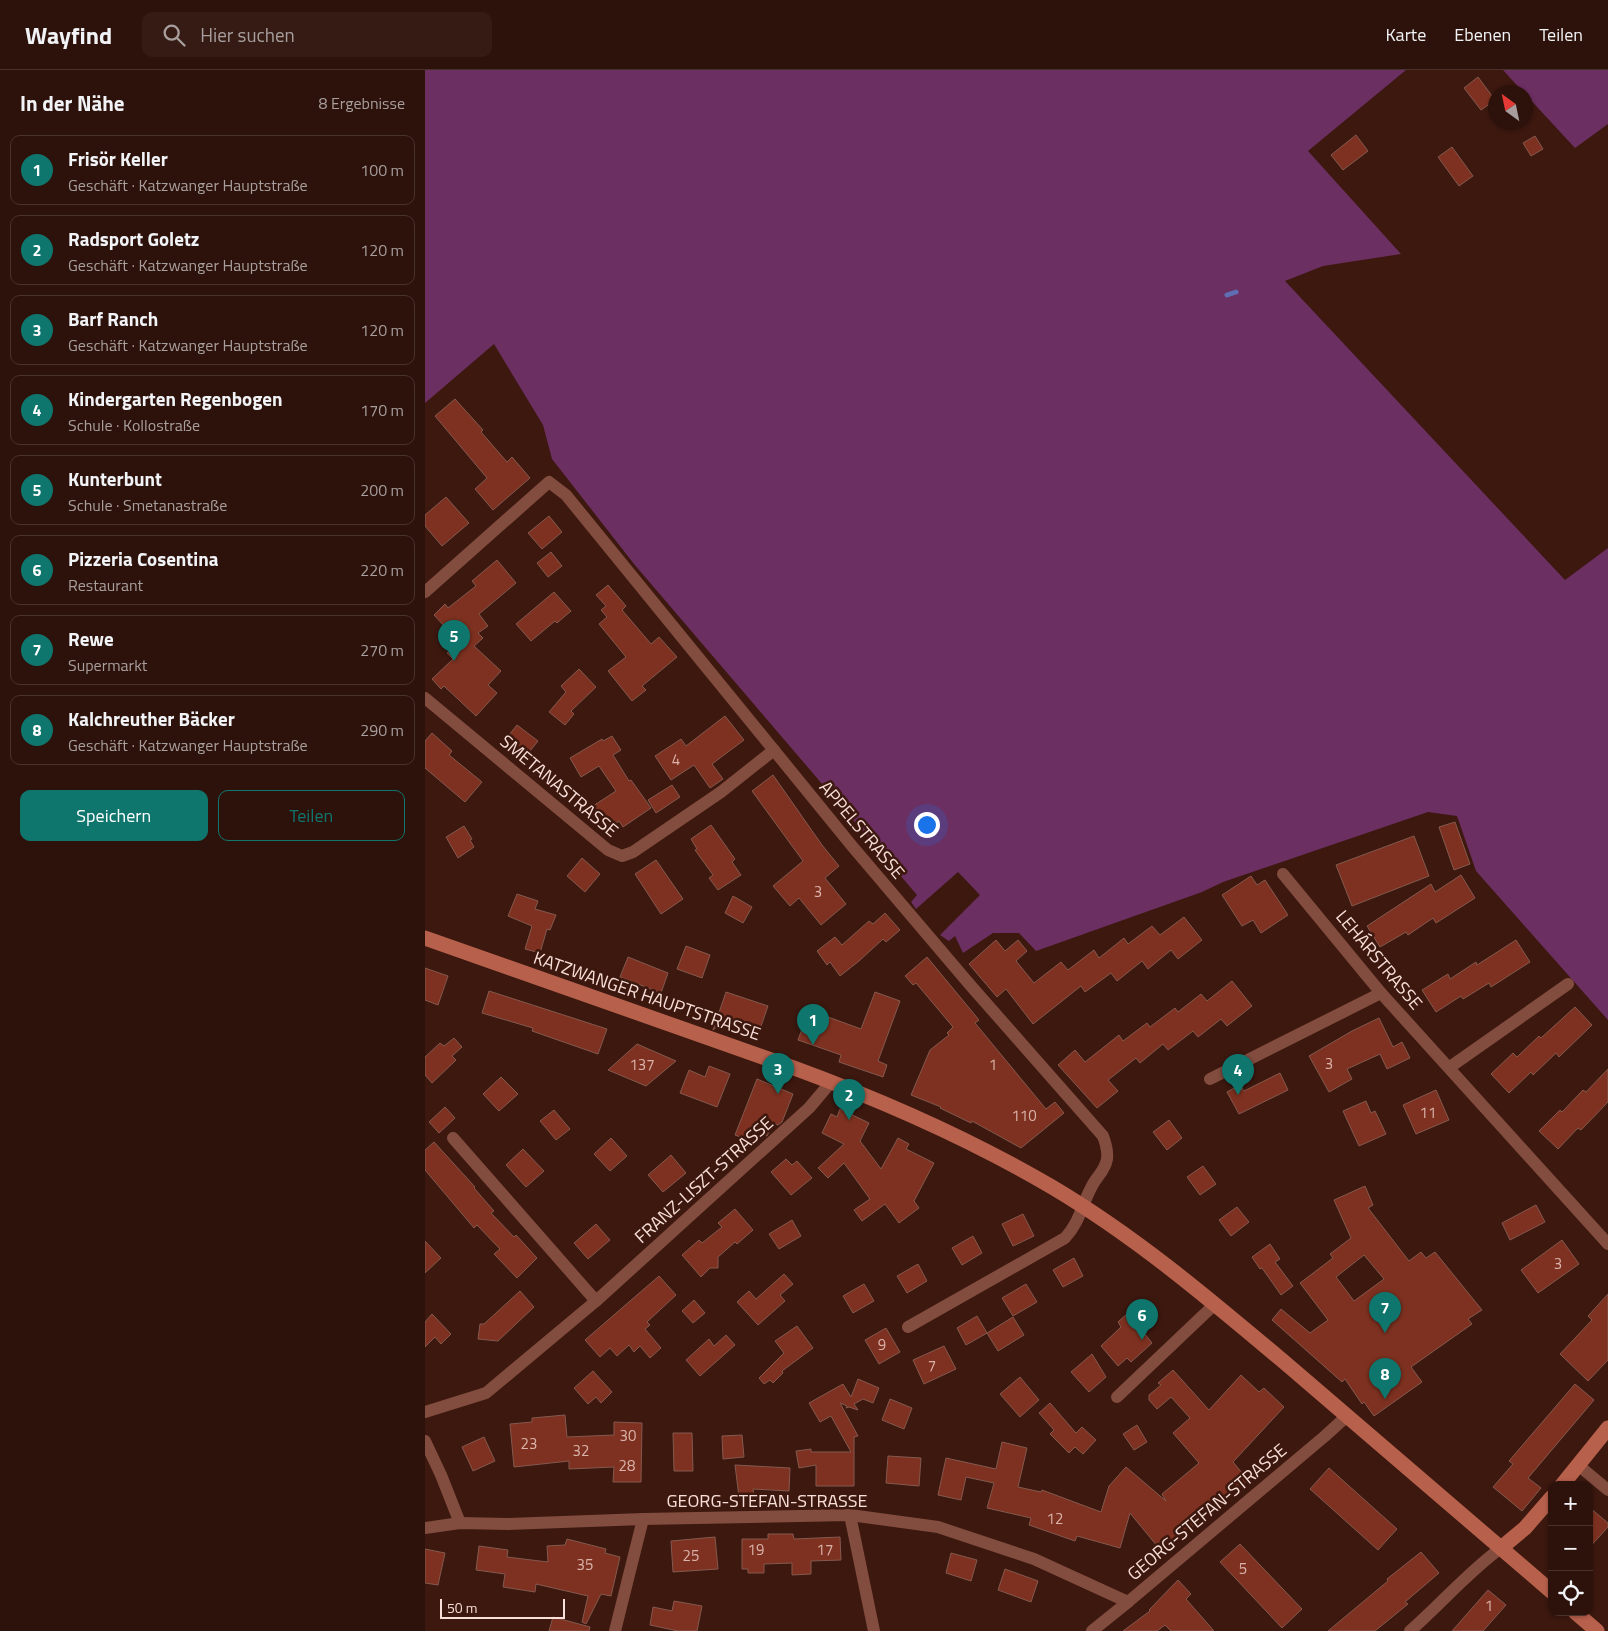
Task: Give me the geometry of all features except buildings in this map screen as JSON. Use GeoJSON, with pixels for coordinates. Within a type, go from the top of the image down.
{"type":"FeatureCollection","features":[{"type":"Feature","properties":{"kind":"main road","name":"KATZWANGER HAUPTSTRASSE"},"geometry":{"type":"LineString","coordinates":[[425,938],[831,1082],[971,1143],[1053,1188],[1141,1247],[1215,1304],[1548,1589]]}},
{"type":"Feature","properties":{"kind":"main road"},"geometry":{"type":"LineString","coordinates":[[1565,1481],[1608,1428]]}},
{"type":"Feature","properties":{"kind":"main road"},"geometry":{"type":"LineString","coordinates":[[1501,1548],[1525,1528],[1548,1502]]}},
{"type":"Feature","properties":{"kind":"main road"},"geometry":{"type":"LineString","coordinates":[[1580,1616],[1597,1631]]}},
{"type":"Feature","properties":{"kind":"street","name":"APPELSTRASSE"},"geometry":{"type":"LineString","coordinates":[[425,592],[549,482],[566,495],[852,846],[971,986],[1103,1136],[1107,1147],[1105,1169],[1092,1186],[1073,1230],[1065,1238],[908,1327]]}},
{"type":"Feature","properties":{"kind":"street","name":"SMETANASTRASSE"},"geometry":{"type":"LineString","coordinates":[[425,698],[608,850],[622,856],[633,852],[721,792],[774,750]]}},
{"type":"Feature","properties":{"kind":"street","name":"LEHÁRSTRASSE"},"geometry":{"type":"LineString","coordinates":[[1283,874],[1381,993],[1450,1067],[1608,1244]]}},
{"type":"Feature","properties":{"kind":"street"},"geometry":{"type":"LineString","coordinates":[[1450,1067],[1568,984]]}},
{"type":"Feature","properties":{"kind":"street"},"geometry":{"type":"LineString","coordinates":[[1210,1079],[1381,993]]}},
{"type":"Feature","properties":{"kind":"street","name":"FRANZ-LISZT-STRASSE"},"geometry":{"type":"LineString","coordinates":[[425,1412],[486,1393],[596,1301],[809,1108],[831,1082]]}},
{"type":"Feature","properties":{"kind":"street"},"geometry":{"type":"LineString","coordinates":[[453,1138],[596,1301]]}},
{"type":"Feature","properties":{"kind":"street"},"geometry":{"type":"LineString","coordinates":[[1117,1397],[1215,1304]]}},
{"type":"Feature","properties":{"kind":"street","name":"GEORG-STEFAN-STRASSE"},"geometry":{"type":"LineString","coordinates":[[425,1528],[460,1523],[508,1524],[850,1515],[938,1526],[1034,1559],[1128,1602],[1318,1443],[1347,1416]]}},
{"type":"Feature","properties":{"kind":"street"},"geometry":{"type":"LineString","coordinates":[[425,1441],[460,1523]]}},
{"type":"Feature","properties":{"kind":"street"},"geometry":{"type":"LineString","coordinates":[[1578,1465],[1608,1490]]}},
{"type":"Feature","properties":{"kind":"street"},"geometry":{"type":"LineString","coordinates":[[850,1515],[874,1631]]}},
{"type":"Feature","properties":{"kind":"street","name":"GEORG-STEFAN-STRASSE"},"geometry":{"type":"LineString","coordinates":[[615,1631],[643,1519]]}},
{"type":"Feature","properties":{"kind":"street"},"geometry":{"type":"LineString","coordinates":[[1410,1631],[1481,1563],[1501,1548]]}},
{"type":"Feature","properties":{"kind":"street"},"geometry":{"type":"LineString","coordinates":[[1092,1631],[1128,1602]]}},
{"type":"Feature","properties":{"kind":"shaded area"},"geometry":{"type":"Polygon","coordinates":[[[425,70],[1406,70],[1308,151],[1401,254],[1323,266],[1285,281],[1565,580],[1608,548],[1608,1020],[1476,871],[1457,816],[1428,812],[1223,882],[1202,892],[1036,951],[1019,933],[993,933],[963,953],[955,936],[949,941],[940,935],[980,895],[958,872],[916,909],[911,902],[917,895],[634,564],[552,459],[543,425],[494,344],[425,403],[425,70]]]}},
{"type":"Feature","properties":{"kind":"shaded area"},"geometry":{"type":"Polygon","coordinates":[[[1503,70],[1608,70],[1608,124],[1575,148],[1533,103],[1533,85],[1517,85],[1503,70]]]}},
{"type":"Feature","properties":{"kind":"waterway"},"geometry":{"type":"LineString","coordinates":[[1227,295],[1236,292]]}},
{"type":"Feature","properties":{"kind":"place","name":"Kunterbunt"},"geometry":{"type":"Point","coordinates":[454,661]}},
{"type":"Feature","properties":{"kind":"place","name":"Frisör Keller"},"geometry":{"type":"Point","coordinates":[813,1045]}},
{"type":"Feature","properties":{"kind":"place","name":"Barf Ranch"},"geometry":{"type":"Point","coordinates":[778,1094]}},
{"type":"Feature","properties":{"kind":"place","name":"Kindergarten Regenbogen"},"geometry":{"type":"Point","coordinates":[1238,1095]}},
{"type":"Feature","properties":{"kind":"place","name":"Radsport Goletz"},"geometry":{"type":"Point","coordinates":[849,1120]}},
{"type":"Feature","properties":{"kind":"place","name":"Rewe"},"geometry":{"type":"Point","coordinates":[1385,1333]}},
{"type":"Feature","properties":{"kind":"place","name":"Pizzeria Cosentina"},"geometry":{"type":"Point","coordinates":[1142,1340]}},
{"type":"Feature","properties":{"kind":"place","name":"Kalchreuther Bäcker"},"geometry":{"type":"Point","coordinates":[1385,1399]}}]}
